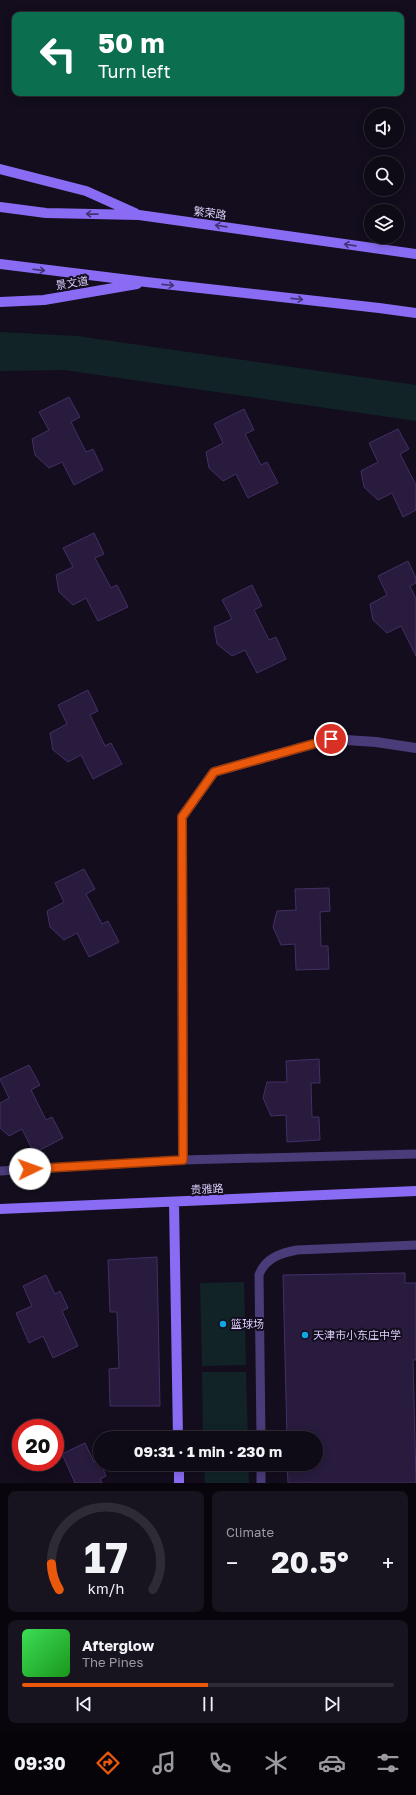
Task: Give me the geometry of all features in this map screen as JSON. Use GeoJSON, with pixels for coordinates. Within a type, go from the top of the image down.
{"type":"FeatureCollection","features":[{"type":"Feature","properties":{"kind":"street"},"geometry":{"type":"LineString","coordinates":[[0,169],[86,191],[139,215]]}},
{"type":"Feature","properties":{"kind":"street","name":"繁荣路"},"geometry":{"type":"LineString","coordinates":[[0,208],[46,213],[139,215],[416,254]]}},
{"type":"Feature","properties":{"kind":"street"},"geometry":{"type":"LineString","coordinates":[[0,264],[372,307],[416,314]]}},
{"type":"Feature","properties":{"kind":"street","name":"景文道"},"geometry":{"type":"LineString","coordinates":[[0,302],[44,300],[146,282]]}},
{"type":"Feature","properties":{"kind":"street"},"geometry":{"type":"LineString","coordinates":[[183,1160],[182,817],[214,772],[331,739],[376,742],[416,748]]}},
{"type":"Feature","properties":{"kind":"street","name":"贵雅路"},"geometry":{"type":"LineString","coordinates":[[0,1209],[416,1191]]}},
{"type":"Feature","properties":{"kind":"street"},"geometry":{"type":"LineString","coordinates":[[174,1202],[178,1431]]}},
{"type":"Feature","properties":{"kind":"street"},"geometry":{"type":"LineString","coordinates":[[179,1471],[179,1483]]}},
{"type":"Feature","properties":{"kind":"lane"},"geometry":{"type":"LineString","coordinates":[[0,1171],[183,1160],[416,1154]]}},
{"type":"Feature","properties":{"kind":"lane"},"geometry":{"type":"LineString","coordinates":[[261,1431],[259,1275],[262,1267],[270,1259],[283,1253],[297,1250],[416,1245]]}},
{"type":"Feature","properties":{"kind":"lane"},"geometry":{"type":"LineString","coordinates":[[261,1471],[261,1483]]}},
{"type":"Feature","properties":{"kind":"shaded area"},"geometry":{"type":"Polygon","coordinates":[[[0,332],[77,336],[416,385],[416,421],[64,370],[0,371],[0,332]]]}},
{"type":"Feature","properties":{"kind":"shaded area","name":"篮球场"},"geometry":{"type":"Polygon","coordinates":[[[244,1282],[246,1365],[202,1366],[200,1283],[244,1282]]]}},
{"type":"Feature","properties":{"kind":"shaded area"},"geometry":{"type":"Polygon","coordinates":[[[202,1372],[246,1372],[248,1431],[203,1431],[202,1372]]]}},
{"type":"Feature","properties":{"kind":"shaded area"},"geometry":{"type":"Polygon","coordinates":[[[204,1471],[248,1471],[249,1483],[205,1483],[204,1471]]]}},
{"type":"Feature","properties":{"kind":"building"},"geometry":{"type":"Polygon","coordinates":[[[69,397],[80,417],[71,422],[86,452],[93,449],[103,470],[74,485],[62,462],[49,468],[35,455],[32,439],[49,430],[39,412],[69,397]]]}},
{"type":"Feature","properties":{"kind":"building"},"geometry":{"type":"Polygon","coordinates":[[[244,409],[254,430],[245,434],[261,465],[267,462],[278,483],[248,498],[236,474],[223,481],[209,468],[206,452],[223,443],[214,424],[244,409]]]}},
{"type":"Feature","properties":{"kind":"building"},"geometry":{"type":"Polygon","coordinates":[[[398,429],[409,449],[400,454],[416,485],[416,510],[403,517],[392,493],[378,500],[364,487],[361,471],[378,462],[369,443],[398,429]]]}},
{"type":"Feature","properties":{"kind":"building"},"geometry":{"type":"Polygon","coordinates":[[[94,533],[104,554],[95,558],[111,588],[117,585],[128,607],[98,621],[86,598],[73,605],[59,592],[56,575],[73,567],[63,548],[94,533]]]}},
{"type":"Feature","properties":{"kind":"building"},"geometry":{"type":"Polygon","coordinates":[[[408,561],[416,578],[416,583],[410,586],[416,599],[416,656],[401,626],[387,633],[373,620],[370,604],[387,595],[378,576],[408,561]]]}},
{"type":"Feature","properties":{"kind":"building"},"geometry":{"type":"Polygon","coordinates":[[[252,585],[262,606],[254,610],[269,640],[276,637],[286,659],[257,673],[245,650],[232,656],[217,644],[214,627],[232,619],[222,600],[252,585]]]}},
{"type":"Feature","properties":{"kind":"building"},"geometry":{"type":"Polygon","coordinates":[[[88,690],[98,711],[90,715],[105,746],[111,743],[122,764],[93,779],[81,755],[68,762],[53,750],[50,733],[67,724],[58,705],[88,690]]]}},
{"type":"Feature","properties":{"kind":"building"},"geometry":{"type":"Polygon","coordinates":[[[84,869],[95,889],[86,894],[102,924],[108,921],[119,942],[89,957],[77,933],[64,940],[50,927],[47,911],[64,902],[55,883],[84,869]]]}},
{"type":"Feature","properties":{"kind":"building"},"geometry":{"type":"Polygon","coordinates":[[[329,888],[330,911],[320,912],[321,946],[328,946],[329,969],[296,970],[295,944],[281,945],[273,927],[277,911],[296,910],[295,889],[329,888]]]}},
{"type":"Feature","properties":{"kind":"building"},"geometry":{"type":"Polygon","coordinates":[[[319,1059],[320,1083],[311,1083],[312,1117],[319,1117],[320,1140],[287,1142],[286,1115],[271,1116],[263,1098],[267,1082],[287,1082],[286,1061],[319,1059]]]}},
{"type":"Feature","properties":{"kind":"building"},"geometry":{"type":"Polygon","coordinates":[[[29,1065],[40,1085],[31,1090],[46,1120],[52,1117],[63,1138],[34,1153],[22,1129],[9,1136],[0,1128],[0,1103],[9,1098],[0,1079],[29,1065]]]}},
{"type":"Feature","properties":{"kind":"building"},"geometry":{"type":"Polygon","coordinates":[[[157,1257],[160,1406],[110,1406],[109,1369],[119,1368],[117,1312],[110,1312],[108,1260],[157,1257]]]}},
{"type":"Feature","properties":{"kind":"building"},"geometry":{"type":"Polygon","coordinates":[[[405,1273],[405,1283],[416,1283],[416,1360],[413,1360],[416,1483],[288,1483],[287,1471],[323,1471],[323,1431],[287,1431],[283,1275],[405,1273]]]}},
{"type":"Feature","properties":{"kind":"building"},"geometry":{"type":"Polygon","coordinates":[[[46,1275],[55,1294],[60,1291],[68,1308],[62,1311],[78,1346],[53,1358],[43,1336],[29,1343],[16,1313],[32,1306],[23,1286],[46,1275]]]}},
{"type":"Feature","properties":{"kind":"building"},"geometry":{"type":"Polygon","coordinates":[[[85,1443],[93,1460],[93,1471],[104,1471],[106,1476],[100,1479],[102,1483],[75,1483],[64,1458],[64,1453],[85,1443]]]}},
{"type":"Feature","properties":{"kind":"place","name":"篮球场"},"geometry":{"type":"Point","coordinates":[223,1324]}},
{"type":"Feature","properties":{"kind":"place","name":"天津市小东庄中学"},"geometry":{"type":"Point","coordinates":[305,1335]}},
{"type":"Feature","properties":{"kind":"route"},"geometry":{"type":"LineString","coordinates":[[30,1169],[183,1160],[182,817],[214,772],[331,739]]}}]}
